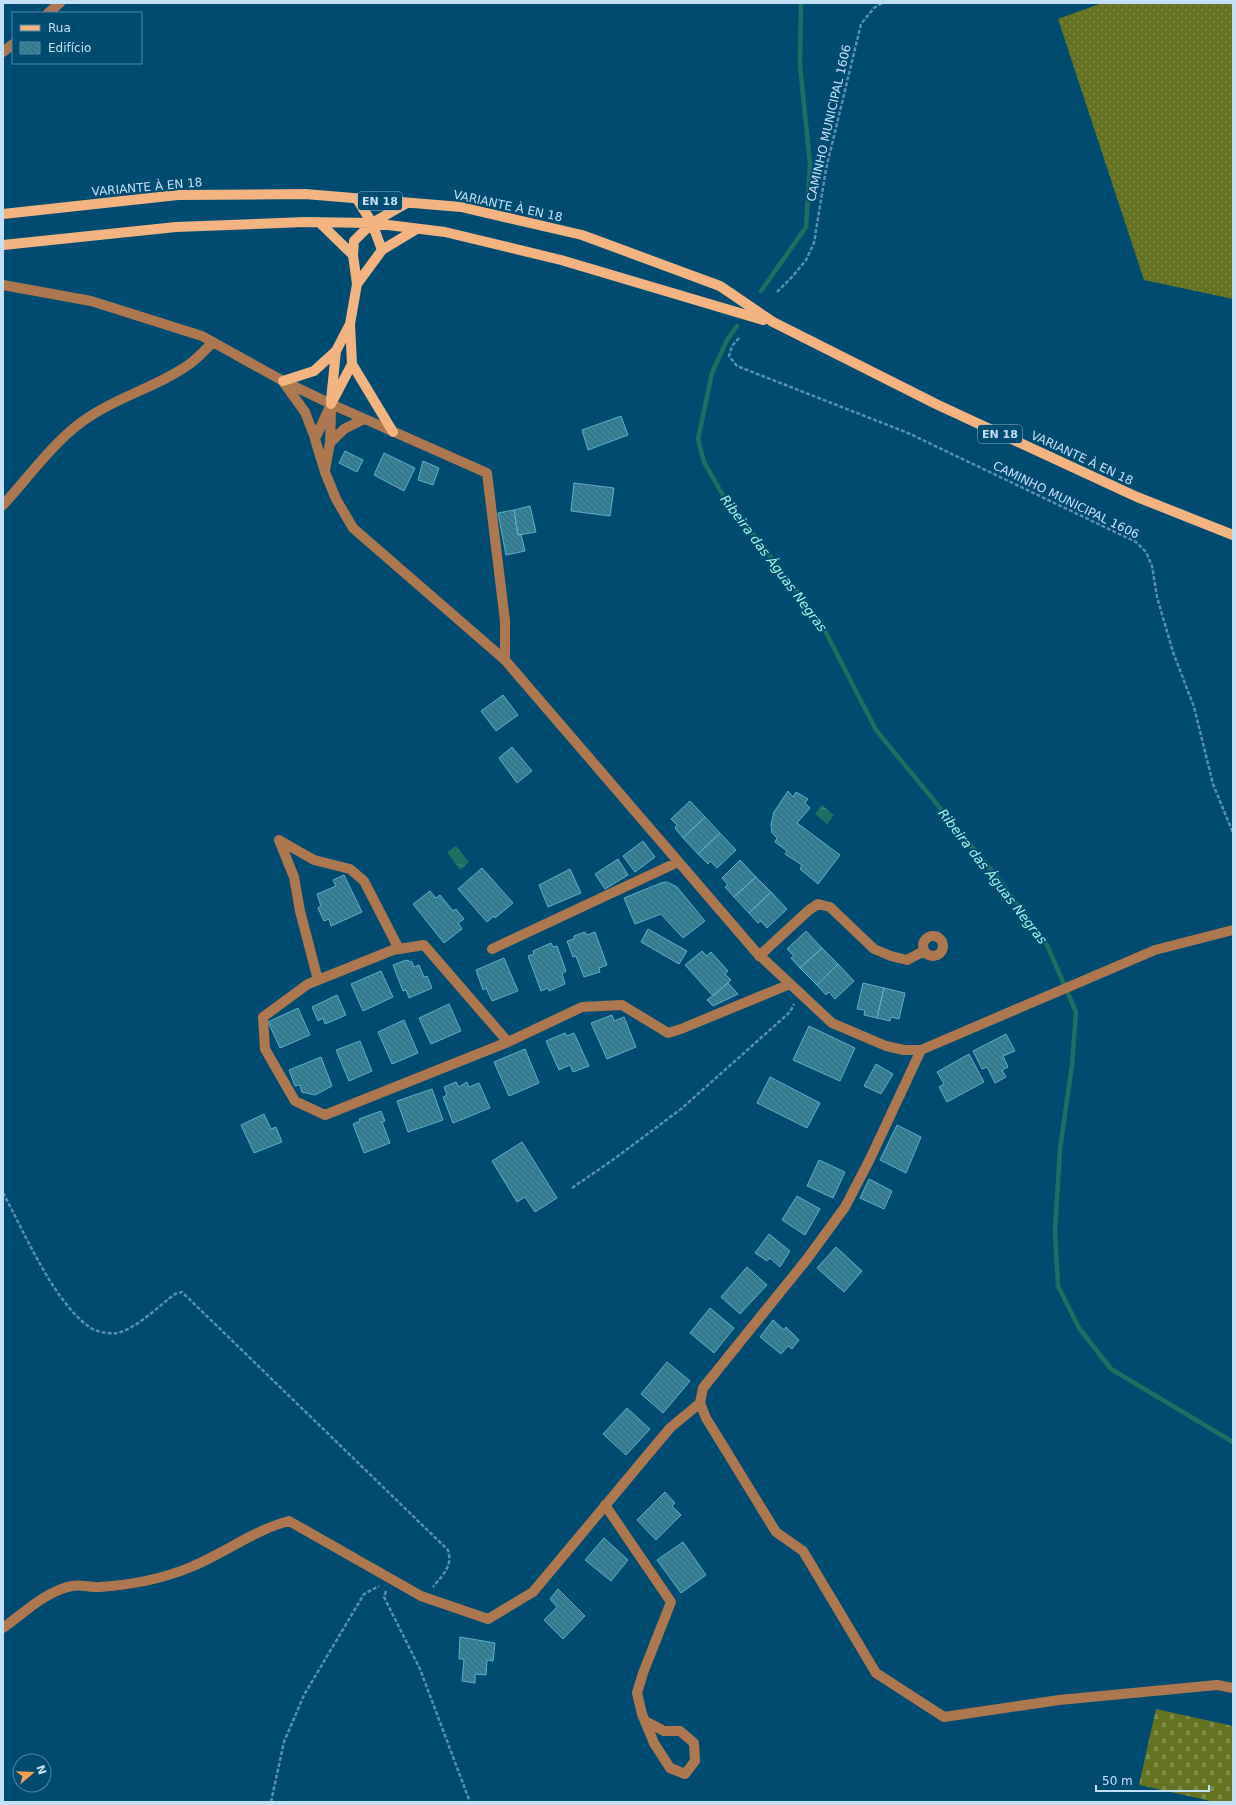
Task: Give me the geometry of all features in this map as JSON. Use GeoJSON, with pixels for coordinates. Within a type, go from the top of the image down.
{"type":"FeatureCollection","features":[{"type":"Feature","properties":{"kind":"main road","name":"VARIANTE À EN 18"},"geometry":{"type":"LineString","coordinates":[[4,214],[178,195],[305,194],[461,207],[582,235],[720,286],[773,322],[938,405],[1137,497],[1233,535]]}},
{"type":"Feature","properties":{"kind":"main road"},"geometry":{"type":"LineString","coordinates":[[357,199],[372,223],[382,250]]}},
{"type":"Feature","properties":{"kind":"main road"},"geometry":{"type":"LineString","coordinates":[[393,432],[352,364],[350,324],[358,284],[353,255],[354,241],[372,223],[407,203]]}},
{"type":"Feature","properties":{"kind":"main road","name":"VARIANTE À EN 18"},"geometry":{"type":"LineString","coordinates":[[3,245],[176,227],[305,222],[372,223],[415,230],[445,232],[561,260],[773,322]]}},
{"type":"Feature","properties":{"kind":"main road"},"geometry":{"type":"LineString","coordinates":[[320,223],[353,255]]}},
{"type":"Feature","properties":{"kind":"main road"},"geometry":{"type":"LineString","coordinates":[[358,284],[382,250],[415,230]]}},
{"type":"Feature","properties":{"kind":"main road"},"geometry":{"type":"LineString","coordinates":[[283,381],[314,371],[336,351],[350,324]]}},
{"type":"Feature","properties":{"kind":"main road"},"geometry":{"type":"LineString","coordinates":[[331,404],[336,351]]}},
{"type":"Feature","properties":{"kind":"main road"},"geometry":{"type":"LineString","coordinates":[[331,404],[352,364]]}},
{"type":"Feature","properties":{"kind":"street"},"geometry":{"type":"LineString","coordinates":[[49,12],[60,3]]}},
{"type":"Feature","properties":{"kind":"street"},"geometry":{"type":"LineString","coordinates":[[3,52],[12,45]]}},
{"type":"Feature","properties":{"kind":"street"},"geometry":{"type":"LineString","coordinates":[[3,285],[91,302],[202,336],[283,381],[364,419],[487,473],[505,621],[505,660]]}},
{"type":"Feature","properties":{"kind":"street"},"geometry":{"type":"LineString","coordinates":[[3,505],[20,487],[37,464],[91,415],[170,376],[192,362],[213,342]]}},
{"type":"Feature","properties":{"kind":"street"},"geometry":{"type":"LineString","coordinates":[[283,381],[305,412],[315,438],[325,472],[336,499],[353,528],[505,660],[759,956],[832,1023],[886,1046],[904,1050],[921,1050],[1156,950],[1233,930]]}},
{"type":"Feature","properties":{"kind":"street"},"geometry":{"type":"LineString","coordinates":[[315,438],[331,404]]}},
{"type":"Feature","properties":{"kind":"street"},"geometry":{"type":"LineString","coordinates":[[325,472],[330,443],[331,404]]}},
{"type":"Feature","properties":{"kind":"street"},"geometry":{"type":"LineString","coordinates":[[330,443],[344,429],[364,419]]}},
{"type":"Feature","properties":{"kind":"street"},"geometry":{"type":"LineString","coordinates":[[318,980],[300,911],[294,877],[279,840],[314,860],[350,869],[364,881],[399,949]]}},
{"type":"Feature","properties":{"kind":"street"},"geometry":{"type":"LineString","coordinates":[[492,949],[678,862]]}},
{"type":"Feature","properties":{"kind":"street"},"geometry":{"type":"LineString","coordinates":[[759,956],[809,910],[818,904],[830,907],[874,949],[891,956],[907,960],[924,951]]}},
{"type":"Feature","properties":{"kind":"street"},"geometry":{"type":"LineString","coordinates":[[508,1042],[424,945],[399,949],[308,984],[263,1017],[265,1049],[295,1101],[325,1114],[508,1042],[582,1007],[622,1005],[668,1032],[790,984]]}},
{"type":"Feature","properties":{"kind":"street"},"geometry":{"type":"LineString","coordinates":[[921,1050],[870,1159],[845,1207],[807,1259],[703,1388],[700,1403],[706,1418],[776,1532],[803,1551],[876,1673],[944,1717],[1059,1700],[1217,1685],[1233,1688]]}},
{"type":"Feature","properties":{"kind":"street"},"geometry":{"type":"LineString","coordinates":[[3,1628],[53,1592],[74,1585],[103,1587],[127,1585],[152,1580],[191,1567],[270,1526],[289,1521],[424,1597],[488,1619],[533,1592],[670,1428],[700,1403]]}},
{"type":"Feature","properties":{"kind":"street"},"geometry":{"type":"LineString","coordinates":[[605,1506],[671,1602],[643,1673],[638,1693],[645,1722],[654,1743],[670,1768],[685,1774],[695,1761],[694,1743],[680,1731],[664,1731],[645,1722]]}},
{"type":"Feature","properties":{"kind":"path"},"geometry":{"type":"LineString","coordinates":[[873,3],[874,8]]}},
{"type":"Feature","properties":{"kind":"path","name":"CAMINHO MUNICIPAL 1606"},"geometry":{"type":"LineString","coordinates":[[777,292],[806,260],[814,243],[826,169],[861,24],[874,8],[882,3]]}},
{"type":"Feature","properties":{"kind":"path","name":"CAMINHO MUNICIPAL 1606"},"geometry":{"type":"LineString","coordinates":[[739,338],[732,346],[729,356],[737,366],[908,433],[1136,542],[1146,552],[1152,566],[1157,597],[1173,652],[1194,706],[1213,784],[1233,833]]}},
{"type":"Feature","properties":{"kind":"path"},"geometry":{"type":"LineString","coordinates":[[572,1188],[614,1160],[681,1108],[790,1012],[800,993]]}},
{"type":"Feature","properties":{"kind":"path"},"geometry":{"type":"LineString","coordinates":[[3,1193],[53,1286],[69,1307],[88,1327],[102,1332],[117,1333],[133,1326],[175,1294],[182,1292],[448,1550],[450,1559],[448,1567],[424,1597]]}},
{"type":"Feature","properties":{"kind":"path"},"geometry":{"type":"LineString","coordinates":[[271,1802],[284,1742],[304,1694],[364,1594],[391,1579]]}},
{"type":"Feature","properties":{"kind":"path"},"geometry":{"type":"LineString","coordinates":[[391,1579],[384,1597],[420,1669],[470,1802]]}},
{"type":"Feature","properties":{"kind":"green space"},"geometry":{"type":"Polygon","coordinates":[[[1102,3],[1233,3],[1233,299],[1144,280],[1058,19],[1102,3]]]}},
{"type":"Feature","properties":{"kind":"green space"},"geometry":{"type":"Polygon","coordinates":[[[1156,1709],[1233,1726],[1233,1802],[1215,1802],[1139,1785],[1156,1709]]]}},
{"type":"Feature","properties":{"kind":"water"},"geometry":{"type":"Polygon","coordinates":[[[822,805],[834,815],[827,824],[815,814],[822,805]]]}},
{"type":"Feature","properties":{"kind":"water"},"geometry":{"type":"Polygon","coordinates":[[[456,846],[469,862],[460,870],[447,852],[456,846]]]}},
{"type":"Feature","properties":{"kind":"building"},"geometry":{"type":"Polygon","coordinates":[[[621,416],[628,435],[588,450],[582,430],[621,416]]]}},
{"type":"Feature","properties":{"kind":"building"},"geometry":{"type":"Polygon","coordinates":[[[345,451],[363,460],[357,472],[339,463],[345,451]]]}},
{"type":"Feature","properties":{"kind":"building"},"geometry":{"type":"Polygon","coordinates":[[[384,453],[415,468],[404,491],[374,475],[384,453]]]}},
{"type":"Feature","properties":{"kind":"building"},"geometry":{"type":"Polygon","coordinates":[[[423,461],[439,468],[433,485],[418,480],[423,461]]]}},
{"type":"Feature","properties":{"kind":"building"},"geometry":{"type":"Polygon","coordinates":[[[574,483],[614,488],[610,516],[571,511],[574,483]]]}},
{"type":"Feature","properties":{"kind":"building"},"geometry":{"type":"Polygon","coordinates":[[[530,506],[536,532],[518,535],[514,510],[530,506]]]}},
{"type":"Feature","properties":{"kind":"building"},"geometry":{"type":"Polygon","coordinates":[[[514,510],[518,535],[521,534],[525,551],[506,555],[498,513],[514,510]]]}},
{"type":"Feature","properties":{"kind":"building"},"geometry":{"type":"Polygon","coordinates":[[[503,695],[518,715],[496,731],[481,711],[503,695]]]}},
{"type":"Feature","properties":{"kind":"building"},"geometry":{"type":"Polygon","coordinates":[[[512,747],[532,771],[517,783],[499,758],[512,747]]]}},
{"type":"Feature","properties":{"kind":"building"},"geometry":{"type":"Polygon","coordinates":[[[788,791],[793,797],[796,792],[808,799],[805,803],[810,808],[797,823],[840,855],[818,884],[800,869],[802,865],[785,854],[787,851],[775,842],[777,838],[772,833],[771,824],[774,812],[788,791]]]}},
{"type":"Feature","properties":{"kind":"building"},"geometry":{"type":"Polygon","coordinates":[[[690,801],[705,817],[683,838],[675,828],[677,825],[671,819],[690,801]]]}},
{"type":"Feature","properties":{"kind":"building"},"geometry":{"type":"Polygon","coordinates":[[[705,817],[720,833],[698,854],[683,838],[705,817]]]}},
{"type":"Feature","properties":{"kind":"building"},"geometry":{"type":"Polygon","coordinates":[[[720,833],[736,850],[717,868],[710,861],[708,864],[698,854],[720,833]]]}},
{"type":"Feature","properties":{"kind":"building"},"geometry":{"type":"Polygon","coordinates":[[[643,841],[655,857],[635,872],[623,856],[643,841]]]}},
{"type":"Feature","properties":{"kind":"building"},"geometry":{"type":"Polygon","coordinates":[[[618,859],[628,875],[605,889],[595,874],[618,859]]]}},
{"type":"Feature","properties":{"kind":"building"},"geometry":{"type":"Polygon","coordinates":[[[740,860],[756,877],[734,897],[725,887],[728,885],[722,878],[740,860]]]}},
{"type":"Feature","properties":{"kind":"building"},"geometry":{"type":"Polygon","coordinates":[[[482,868],[513,903],[495,918],[494,916],[487,922],[458,889],[482,868]]]}},
{"type":"Feature","properties":{"kind":"building"},"geometry":{"type":"Polygon","coordinates":[[[570,869],[581,893],[548,907],[539,885],[570,869]]]}},
{"type":"Feature","properties":{"kind":"building"},"geometry":{"type":"Polygon","coordinates":[[[344,875],[362,912],[331,926],[329,919],[324,921],[318,908],[321,906],[317,894],[336,886],[333,880],[344,875]]]}},
{"type":"Feature","properties":{"kind":"building"},"geometry":{"type":"Polygon","coordinates":[[[756,877],[771,892],[749,913],[734,897],[756,877]]]}},
{"type":"Feature","properties":{"kind":"building"},"geometry":{"type":"Polygon","coordinates":[[[667,882],[677,887],[705,921],[683,938],[661,914],[635,924],[624,898],[667,882]]]}},
{"type":"Feature","properties":{"kind":"building"},"geometry":{"type":"Polygon","coordinates":[[[430,891],[436,898],[440,895],[453,911],[456,909],[464,919],[458,923],[462,929],[444,943],[413,904],[430,891]]]}},
{"type":"Feature","properties":{"kind":"building"},"geometry":{"type":"Polygon","coordinates":[[[771,892],[787,909],[767,928],[761,921],[758,923],[749,913],[771,892]]]}},
{"type":"Feature","properties":{"kind":"building"},"geometry":{"type":"Polygon","coordinates":[[[648,929],[687,951],[679,964],[641,942],[648,929]]]}},
{"type":"Feature","properties":{"kind":"building"},"geometry":{"type":"Polygon","coordinates":[[[806,931],[822,948],[800,968],[791,958],[794,956],[787,949],[806,931]]]}},
{"type":"Feature","properties":{"kind":"building"},"geometry":{"type":"Polygon","coordinates":[[[585,932],[587,935],[595,932],[607,965],[599,968],[600,972],[584,977],[576,956],[573,957],[567,941],[574,939],[574,936],[585,932]]]}},
{"type":"Feature","properties":{"kind":"building"},"geometry":{"type":"Polygon","coordinates":[[[551,943],[553,947],[557,946],[566,971],[562,974],[565,984],[549,991],[548,988],[541,991],[528,956],[534,954],[533,951],[551,943]]]}},
{"type":"Feature","properties":{"kind":"building"},"geometry":{"type":"Polygon","coordinates":[[[822,948],[838,964],[817,985],[800,968],[822,948]]]}},
{"type":"Feature","properties":{"kind":"building"},"geometry":{"type":"Polygon","coordinates":[[[702,951],[707,956],[711,952],[728,971],[725,974],[731,980],[713,996],[685,965],[702,951]]]}},
{"type":"Feature","properties":{"kind":"building"},"geometry":{"type":"Polygon","coordinates":[[[504,958],[518,991],[492,1001],[486,988],[483,990],[476,970],[504,958]]]}},
{"type":"Feature","properties":{"kind":"building"},"geometry":{"type":"Polygon","coordinates":[[[406,960],[412,962],[414,967],[419,965],[424,977],[427,976],[432,988],[409,998],[406,990],[403,991],[393,965],[406,960]]]}},
{"type":"Feature","properties":{"kind":"building"},"geometry":{"type":"Polygon","coordinates":[[[838,964],[854,981],[835,999],[829,992],[826,995],[817,985],[838,964]]]}},
{"type":"Feature","properties":{"kind":"building"},"geometry":{"type":"Polygon","coordinates":[[[381,971],[393,997],[363,1011],[351,984],[381,971]]]}},
{"type":"Feature","properties":{"kind":"building"},"geometry":{"type":"Polygon","coordinates":[[[728,983],[738,994],[713,1006],[707,1000],[728,983]]]}},
{"type":"Feature","properties":{"kind":"building"},"geometry":{"type":"Polygon","coordinates":[[[863,983],[884,988],[877,1018],[864,1015],[865,1010],[857,1009],[863,983]]]}},
{"type":"Feature","properties":{"kind":"building"},"geometry":{"type":"Polygon","coordinates":[[[884,988],[905,993],[899,1019],[891,1017],[890,1021],[877,1018],[884,988]]]}},
{"type":"Feature","properties":{"kind":"building"},"geometry":{"type":"Polygon","coordinates":[[[337,995],[346,1015],[325,1024],[323,1018],[318,1021],[312,1007],[337,995]]]}},
{"type":"Feature","properties":{"kind":"building"},"geometry":{"type":"Polygon","coordinates":[[[449,1004],[461,1031],[431,1044],[419,1018],[449,1004]]]}},
{"type":"Feature","properties":{"kind":"building"},"geometry":{"type":"Polygon","coordinates":[[[298,1008],[310,1035],[280,1048],[268,1022],[298,1008]]]}},
{"type":"Feature","properties":{"kind":"building"},"geometry":{"type":"Polygon","coordinates":[[[612,1015],[614,1021],[624,1017],[636,1047],[607,1059],[591,1023],[612,1015]]]}},
{"type":"Feature","properties":{"kind":"building"},"geometry":{"type":"Polygon","coordinates":[[[404,1020],[418,1053],[392,1064],[378,1032],[404,1020]]]}},
{"type":"Feature","properties":{"kind":"building"},"geometry":{"type":"Polygon","coordinates":[[[809,1026],[855,1048],[840,1081],[793,1060],[809,1026]]]}},
{"type":"Feature","properties":{"kind":"building"},"geometry":{"type":"Polygon","coordinates":[[[565,1033],[567,1036],[574,1033],[589,1066],[573,1072],[570,1065],[559,1070],[546,1041],[565,1033]]]}},
{"type":"Feature","properties":{"kind":"building"},"geometry":{"type":"Polygon","coordinates":[[[1006,1034],[1015,1051],[1003,1056],[1008,1067],[1002,1070],[1006,1077],[995,1083],[987,1067],[982,1069],[973,1051],[1006,1034]]]}},
{"type":"Feature","properties":{"kind":"building"},"geometry":{"type":"Polygon","coordinates":[[[360,1041],[372,1071],[349,1081],[336,1050],[360,1041]]]}},
{"type":"Feature","properties":{"kind":"building"},"geometry":{"type":"Polygon","coordinates":[[[525,1049],[539,1083],[509,1096],[494,1062],[525,1049]]]}},
{"type":"Feature","properties":{"kind":"building"},"geometry":{"type":"Polygon","coordinates":[[[969,1054],[984,1082],[947,1102],[939,1087],[944,1084],[937,1072],[969,1054]]]}},
{"type":"Feature","properties":{"kind":"building"},"geometry":{"type":"Polygon","coordinates":[[[321,1057],[332,1086],[315,1095],[302,1092],[300,1085],[295,1086],[289,1070],[321,1057]]]}},
{"type":"Feature","properties":{"kind":"building"},"geometry":{"type":"Polygon","coordinates":[[[876,1064],[893,1074],[881,1094],[864,1086],[876,1064]]]}},
{"type":"Feature","properties":{"kind":"building"},"geometry":{"type":"Polygon","coordinates":[[[770,1077],[820,1103],[807,1128],[757,1103],[770,1077]]]}},
{"type":"Feature","properties":{"kind":"building"},"geometry":{"type":"Polygon","coordinates":[[[456,1082],[459,1087],[467,1082],[469,1087],[479,1083],[490,1108],[453,1123],[443,1097],[447,1095],[444,1087],[456,1082]]]}},
{"type":"Feature","properties":{"kind":"building"},"geometry":{"type":"Polygon","coordinates":[[[432,1089],[443,1120],[408,1132],[397,1101],[432,1089]]]}},
{"type":"Feature","properties":{"kind":"building"},"geometry":{"type":"Polygon","coordinates":[[[381,1111],[385,1121],[382,1122],[390,1143],[364,1153],[353,1124],[360,1121],[359,1119],[381,1111]]]}},
{"type":"Feature","properties":{"kind":"building"},"geometry":{"type":"Polygon","coordinates":[[[264,1114],[271,1129],[276,1127],[282,1142],[254,1153],[241,1125],[264,1114]]]}},
{"type":"Feature","properties":{"kind":"building"},"geometry":{"type":"Polygon","coordinates":[[[897,1125],[921,1137],[906,1173],[880,1160],[897,1125]]]}},
{"type":"Feature","properties":{"kind":"building"},"geometry":{"type":"Polygon","coordinates":[[[522,1142],[557,1198],[535,1212],[525,1197],[517,1202],[492,1161],[522,1142]]]}},
{"type":"Feature","properties":{"kind":"building"},"geometry":{"type":"Polygon","coordinates":[[[819,1160],[845,1172],[833,1198],[807,1186],[819,1160]]]}},
{"type":"Feature","properties":{"kind":"building"},"geometry":{"type":"Polygon","coordinates":[[[869,1179],[892,1191],[884,1209],[860,1198],[869,1179]]]}},
{"type":"Feature","properties":{"kind":"building"},"geometry":{"type":"Polygon","coordinates":[[[797,1196],[820,1209],[805,1235],[782,1220],[797,1196]]]}},
{"type":"Feature","properties":{"kind":"building"},"geometry":{"type":"Polygon","coordinates":[[[769,1234],[790,1251],[780,1267],[770,1258],[767,1261],[755,1253],[769,1234]]]}},
{"type":"Feature","properties":{"kind":"building"},"geometry":{"type":"Polygon","coordinates":[[[836,1247],[862,1271],[844,1292],[817,1268],[836,1247]]]}},
{"type":"Feature","properties":{"kind":"building"},"geometry":{"type":"Polygon","coordinates":[[[747,1267],[767,1285],[740,1314],[721,1297],[747,1267]]]}},
{"type":"Feature","properties":{"kind":"building"},"geometry":{"type":"Polygon","coordinates":[[[710,1308],[734,1328],[714,1353],[690,1333],[710,1308]]]}},
{"type":"Feature","properties":{"kind":"building"},"geometry":{"type":"Polygon","coordinates":[[[773,1320],[784,1330],[786,1327],[799,1340],[792,1349],[788,1346],[781,1354],[760,1337],[773,1320]]]}},
{"type":"Feature","properties":{"kind":"building"},"geometry":{"type":"Polygon","coordinates":[[[667,1362],[690,1381],[663,1413],[641,1394],[667,1362]]]}},
{"type":"Feature","properties":{"kind":"building"},"geometry":{"type":"Polygon","coordinates":[[[627,1408],[650,1429],[626,1455],[603,1434],[627,1408]]]}},
{"type":"Feature","properties":{"kind":"building"},"geometry":{"type":"Polygon","coordinates":[[[665,1492],[675,1503],[672,1506],[681,1515],[656,1540],[637,1520],[665,1492]]]}},
{"type":"Feature","properties":{"kind":"building"},"geometry":{"type":"Polygon","coordinates":[[[604,1538],[628,1560],[611,1581],[585,1560],[604,1538]]]}},
{"type":"Feature","properties":{"kind":"building"},"geometry":{"type":"Polygon","coordinates":[[[683,1542],[706,1575],[681,1593],[657,1560],[683,1542]]]}},
{"type":"Feature","properties":{"kind":"building"},"geometry":{"type":"Polygon","coordinates":[[[558,1589],[585,1616],[563,1639],[544,1620],[557,1607],[550,1599],[558,1589]]]}},
{"type":"Feature","properties":{"kind":"building"},"geometry":{"type":"Polygon","coordinates":[[[460,1637],[495,1643],[493,1661],[487,1660],[486,1675],[475,1674],[475,1683],[462,1681],[464,1659],[459,1659],[460,1637]]]}},
{"type":"Feature","properties":{"kind":"waterway","name":"Ribeira das Águas Negras"},"geometry":{"type":"LineString","coordinates":[[761,291],[806,227],[810,164],[800,65],[801,3]]}},
{"type":"Feature","properties":{"kind":"waterway","name":"Ribeira das Águas Negras"},"geometry":{"type":"LineString","coordinates":[[737,326],[727,340],[712,373],[698,439],[704,462],[721,492],[820,621],[876,730],[1001,882],[1047,945],[1076,1012],[1072,1065],[1060,1149],[1055,1231],[1058,1286],[1079,1328],[1111,1369],[1233,1442]]}}]}
